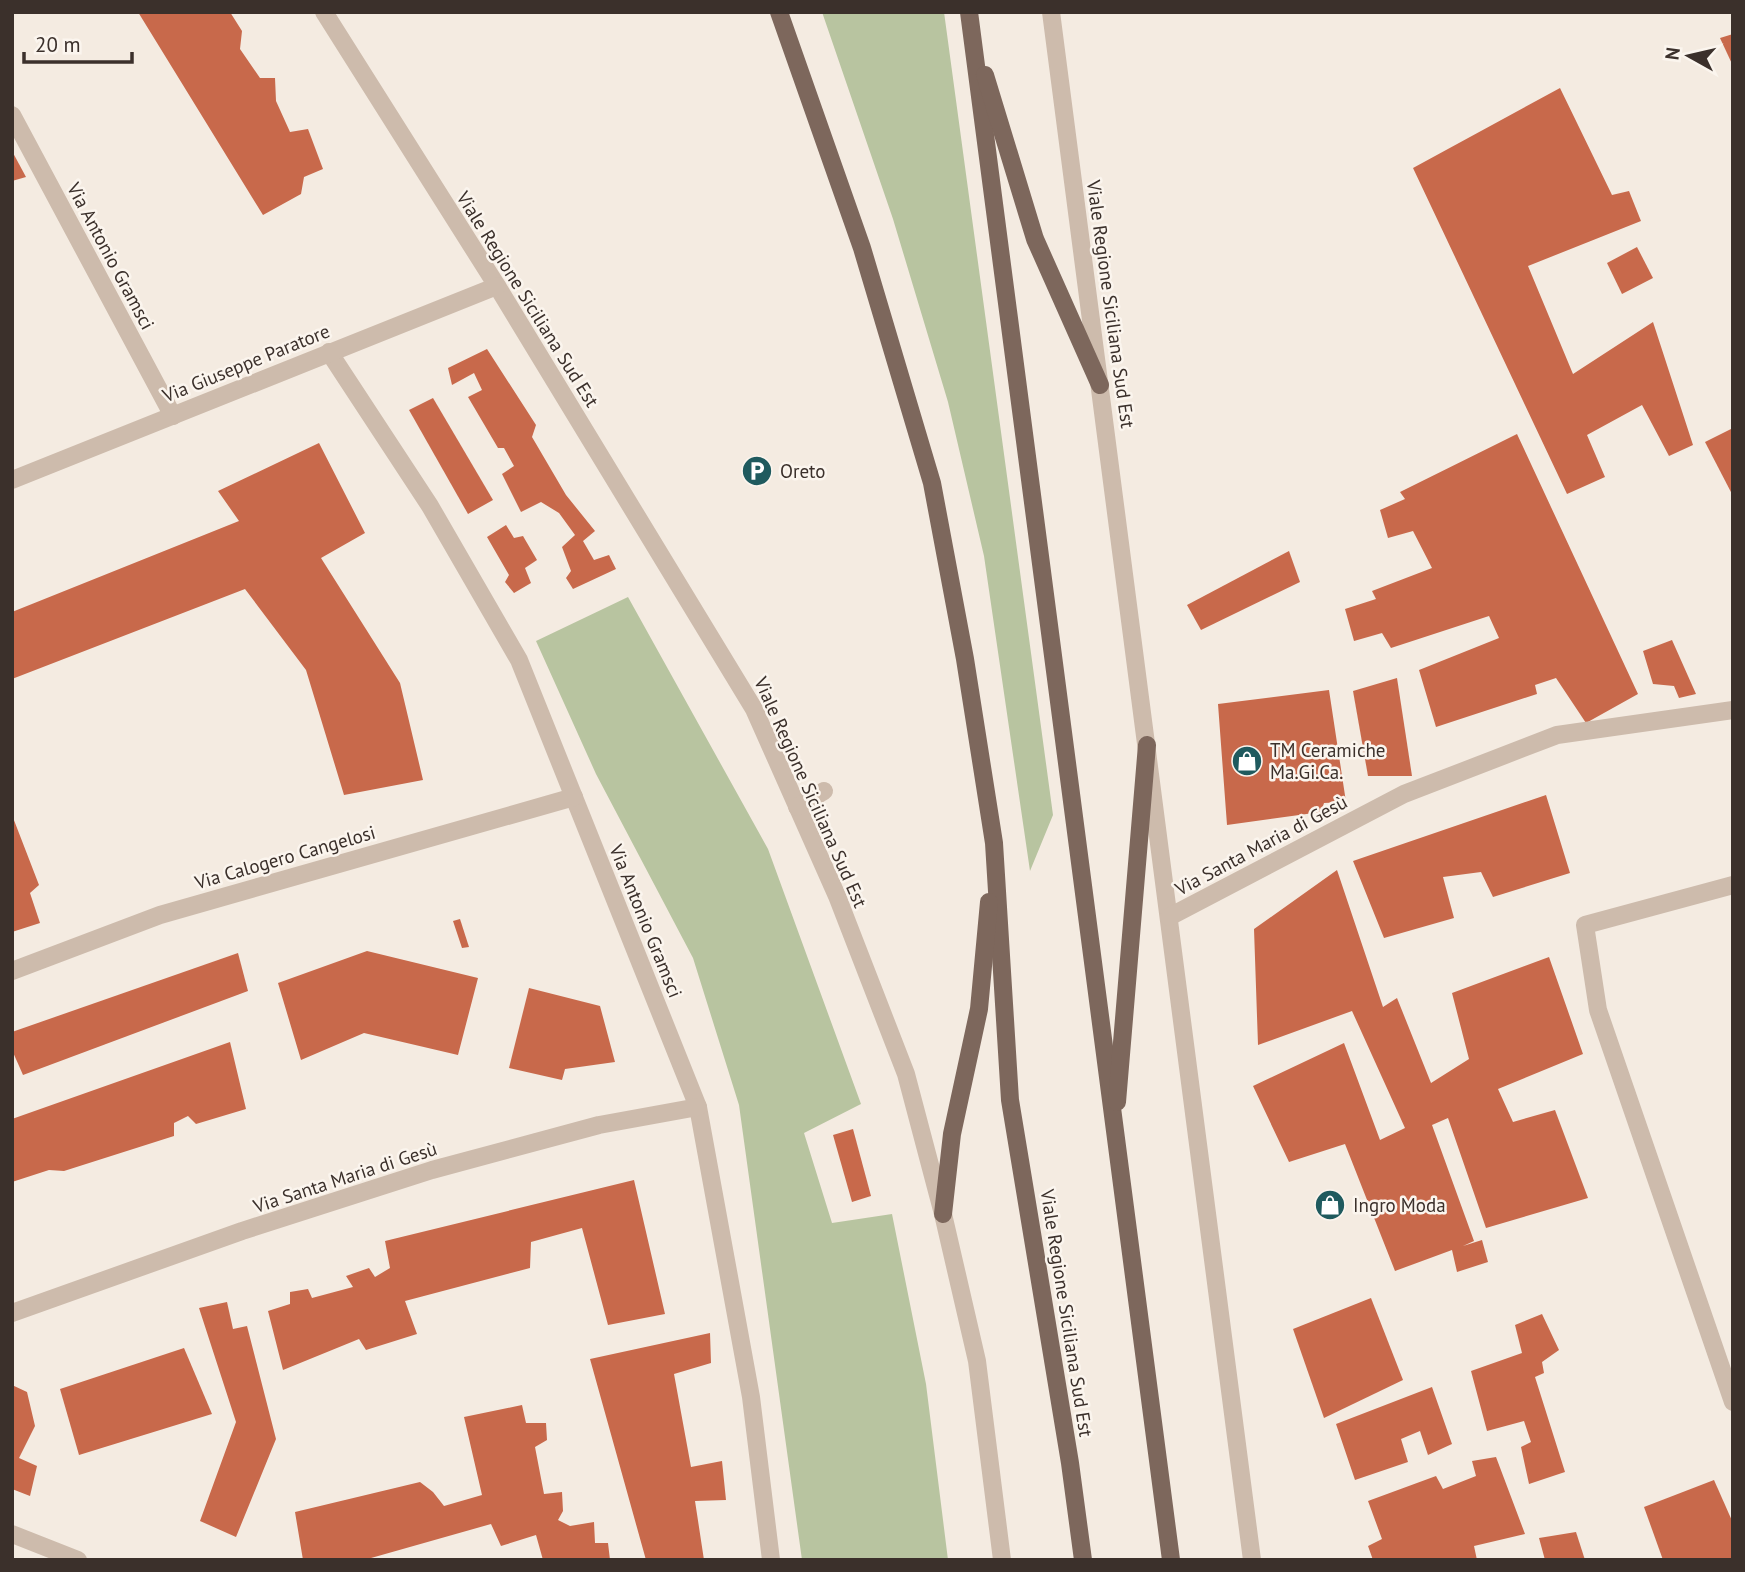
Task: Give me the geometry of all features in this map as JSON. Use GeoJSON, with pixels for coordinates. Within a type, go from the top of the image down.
{"type":"FeatureCollection","features":[{"type":"Feature","properties":{"kind":"main road","name":"Viale Regione Siciliana Sud Est"},"geometry":{"type":"LineString","coordinates":[[779,12],[862,248],[932,483],[965,659],[994,843],[1010,1100],[1070,1462],[1083,1560]]}},
{"type":"Feature","properties":{"kind":"main road"},"geometry":{"type":"LineString","coordinates":[[970,19],[1035,239],[1100,385]]}},
{"type":"Feature","properties":{"kind":"main road"},"geometry":{"type":"LineString","coordinates":[[970,19],[1171,1560]]}},
{"type":"Feature","properties":{"kind":"main road"},"geometry":{"type":"LineString","coordinates":[[1114,1137],[1147,745]]}},
{"type":"Feature","properties":{"kind":"main road"},"geometry":{"type":"LineString","coordinates":[[943,1214],[952,1135],[979,1009],[994,843]]}},
{"type":"Feature","properties":{"kind":"street","name":"Viale Regione Siciliana Sud Est"},"geometry":{"type":"LineString","coordinates":[[324,12],[497,286],[754,709],[837,896],[906,1074],[943,1214],[977,1361],[1002,1560]]}},
{"type":"Feature","properties":{"kind":"street","name":"Viale Regione Siciliana Sud Est"},"geometry":{"type":"LineString","coordinates":[[1051,12],[1252,1560]]}},
{"type":"Feature","properties":{"kind":"street","name":"Via Antonio Gramsci"},"geometry":{"type":"LineString","coordinates":[[12,115],[173,416]]}},
{"type":"Feature","properties":{"kind":"street","name":"Via Giuseppe Paratore"},"geometry":{"type":"LineString","coordinates":[[12,480],[497,286]]}},
{"type":"Feature","properties":{"kind":"street","name":"Via Antonio Gramsci"},"geometry":{"type":"LineString","coordinates":[[329,352],[430,506],[519,660],[698,1107],[751,1397],[771,1560]]}},
{"type":"Feature","properties":{"kind":"street","name":"Via Santa Maria di Gesù"},"geometry":{"type":"LineString","coordinates":[[1169,917],[1404,794],[1557,735],[1733,710]]}},
{"type":"Feature","properties":{"kind":"street"},"geometry":{"type":"LineString","coordinates":[[797,807],[824,791]]}},
{"type":"Feature","properties":{"kind":"street","name":"Via Calogero Cangelosi"},"geometry":{"type":"LineString","coordinates":[[12,971],[160,915],[574,797]]}},
{"type":"Feature","properties":{"kind":"street"},"geometry":{"type":"LineString","coordinates":[[1733,885],[1585,925],[1598,1010],[1733,1402]]}},
{"type":"Feature","properties":{"kind":"street","name":"Via Santa Maria di Gesù"},"geometry":{"type":"LineString","coordinates":[[12,1313],[242,1231],[432,1170],[599,1125],[698,1107]]}},
{"type":"Feature","properties":{"kind":"street"},"geometry":{"type":"LineString","coordinates":[[12,1534],[78,1560]]}},
{"type":"Feature","properties":{"kind":"green space"},"geometry":{"type":"Polygon","coordinates":[[[822,12],[944,12],[1053,815],[1030,871],[984,556],[948,402],[893,219],[822,12]]]}},
{"type":"Feature","properties":{"kind":"green space"},"geometry":{"type":"Polygon","coordinates":[[[628,597],[768,849],[861,1104],[804,1133],[832,1223],[892,1214],[926,1384],[948,1560],[802,1560],[739,1105],[693,958],[596,774],[536,641],[628,597]]]}},
{"type":"Feature","properties":{"kind":"building"},"geometry":{"type":"Polygon","coordinates":[[[138,12],[230,12],[242,31],[240,49],[260,78],[275,78],[276,101],[290,132],[308,129],[323,169],[304,177],[301,194],[263,215],[138,12]]]}},
{"type":"Feature","properties":{"kind":"building"},"geometry":{"type":"Polygon","coordinates":[[[1733,34],[1733,66],[1720,38],[1733,34]]]}},
{"type":"Feature","properties":{"kind":"building"},"geometry":{"type":"Polygon","coordinates":[[[1560,88],[1612,195],[1629,191],[1641,221],[1528,266],[1573,374],[1653,322],[1693,445],[1669,456],[1642,405],[1587,435],[1605,477],[1567,494],[1413,168],[1560,88]]]}},
{"type":"Feature","properties":{"kind":"building"},"geometry":{"type":"Polygon","coordinates":[[[12,151],[26,177],[12,181],[12,151]]]}},
{"type":"Feature","properties":{"kind":"building"},"geometry":{"type":"Polygon","coordinates":[[[1637,247],[1653,278],[1622,294],[1607,263],[1637,247]]]}},
{"type":"Feature","properties":{"kind":"building"},"geometry":{"type":"Polygon","coordinates":[[[487,349],[536,425],[532,437],[566,495],[595,531],[583,541],[594,560],[609,555],[616,569],[573,589],[566,578],[571,571],[562,547],[575,535],[559,513],[541,502],[521,512],[502,474],[514,466],[504,448],[498,448],[468,397],[482,390],[474,373],[452,385],[448,368],[487,349]]]}},
{"type":"Feature","properties":{"kind":"building"},"geometry":{"type":"Polygon","coordinates":[[[433,398],[493,500],[468,514],[409,410],[433,398]]]}},
{"type":"Feature","properties":{"kind":"building"},"geometry":{"type":"Polygon","coordinates":[[[1733,428],[1733,496],[1705,442],[1733,428]]]}},
{"type":"Feature","properties":{"kind":"building"},"geometry":{"type":"Polygon","coordinates":[[[1517,434],[1638,694],[1586,723],[1556,678],[1535,685],[1537,694],[1436,727],[1419,670],[1499,638],[1489,616],[1391,648],[1382,633],[1354,641],[1345,609],[1376,599],[1372,591],[1432,568],[1413,531],[1388,538],[1380,510],[1405,499],[1400,492],[1517,434]]]}},
{"type":"Feature","properties":{"kind":"building"},"geometry":{"type":"Polygon","coordinates":[[[319,443],[365,533],[321,558],[400,683],[423,780],[344,795],[306,670],[245,589],[12,679],[12,612],[239,521],[218,491],[319,443]]]}},
{"type":"Feature","properties":{"kind":"building"},"geometry":{"type":"Polygon","coordinates":[[[506,525],[514,538],[523,536],[537,560],[525,568],[531,583],[514,593],[505,582],[509,575],[487,537],[506,525]]]}},
{"type":"Feature","properties":{"kind":"building"},"geometry":{"type":"Polygon","coordinates":[[[1289,551],[1300,582],[1201,630],[1187,605],[1289,551]]]}},
{"type":"Feature","properties":{"kind":"building"},"geometry":{"type":"Polygon","coordinates":[[[1672,640],[1696,694],[1679,698],[1674,686],[1653,684],[1643,651],[1672,640]]]}},
{"type":"Feature","properties":{"kind":"building"},"geometry":{"type":"Polygon","coordinates":[[[1397,678],[1412,776],[1368,776],[1353,691],[1397,678]]]}},
{"type":"Feature","properties":{"kind":"building"},"geometry":{"type":"Polygon","coordinates":[[[1329,690],[1346,802],[1324,803],[1321,812],[1227,825],[1218,704],[1329,690]]]}},
{"type":"Feature","properties":{"kind":"building"},"geometry":{"type":"Polygon","coordinates":[[[1546,795],[1570,873],[1493,897],[1481,872],[1443,877],[1454,918],[1384,938],[1353,861],[1546,795]]]}},
{"type":"Feature","properties":{"kind":"building"},"geometry":{"type":"Polygon","coordinates":[[[12,815],[39,885],[30,893],[40,923],[12,932],[12,815]]]}},
{"type":"Feature","properties":{"kind":"building"},"geometry":{"type":"Polygon","coordinates":[[[1337,870],[1383,1007],[1397,998],[1431,1083],[1469,1059],[1452,993],[1549,957],[1583,1054],[1498,1089],[1513,1122],[1555,1110],[1588,1198],[1486,1228],[1448,1118],[1432,1125],[1474,1241],[1463,1246],[1482,1240],[1488,1262],[1457,1272],[1452,1250],[1395,1271],[1345,1144],[1289,1162],[1253,1086],[1344,1043],[1380,1140],[1405,1128],[1352,1011],[1258,1045],[1254,929],[1337,870]]]}},
{"type":"Feature","properties":{"kind":"building"},"geometry":{"type":"Polygon","coordinates":[[[460,919],[469,947],[462,948],[453,921],[460,919]]]}},
{"type":"Feature","properties":{"kind":"building"},"geometry":{"type":"Polygon","coordinates":[[[367,951],[478,978],[458,1055],[364,1033],[301,1060],[278,983],[367,951]]]}},
{"type":"Feature","properties":{"kind":"building"},"geometry":{"type":"Polygon","coordinates":[[[238,953],[248,991],[23,1075],[12,1050],[12,1032],[238,953]]]}},
{"type":"Feature","properties":{"kind":"building"},"geometry":{"type":"Polygon","coordinates":[[[529,988],[600,1006],[615,1062],[565,1069],[562,1080],[509,1068],[529,988]]]}},
{"type":"Feature","properties":{"kind":"building"},"geometry":{"type":"Polygon","coordinates":[[[230,1042],[246,1109],[196,1124],[188,1116],[174,1123],[174,1136],[64,1171],[49,1170],[12,1182],[12,1119],[230,1042]]]}},
{"type":"Feature","properties":{"kind":"building"},"geometry":{"type":"Polygon","coordinates":[[[853,1129],[871,1196],[852,1202],[833,1135],[853,1129]]]}},
{"type":"Feature","properties":{"kind":"building"},"geometry":{"type":"Polygon","coordinates":[[[634,1180],[665,1314],[608,1325],[582,1228],[531,1242],[530,1268],[405,1301],[417,1334],[366,1350],[359,1339],[283,1370],[268,1311],[290,1304],[290,1292],[308,1289],[312,1298],[353,1287],[346,1276],[369,1268],[375,1277],[390,1268],[385,1241],[634,1180]]]}},
{"type":"Feature","properties":{"kind":"building"},"geometry":{"type":"Polygon","coordinates":[[[1371,1298],[1403,1380],[1324,1418],[1293,1329],[1371,1298]]]}},
{"type":"Feature","properties":{"kind":"building"},"geometry":{"type":"Polygon","coordinates":[[[227,1302],[233,1329],[247,1326],[276,1439],[236,1537],[200,1521],[236,1422],[199,1308],[227,1302]]]}},
{"type":"Feature","properties":{"kind":"building"},"geometry":{"type":"Polygon","coordinates":[[[1542,1314],[1559,1350],[1542,1362],[1544,1373],[1535,1377],[1565,1472],[1529,1484],[1521,1447],[1531,1442],[1524,1421],[1487,1431],[1471,1371],[1522,1353],[1515,1325],[1542,1314]]]}},
{"type":"Feature","properties":{"kind":"building"},"geometry":{"type":"Polygon","coordinates":[[[710,1333],[711,1363],[674,1374],[691,1467],[722,1461],[726,1500],[695,1501],[704,1560],[646,1560],[590,1359],[710,1333]]]}},
{"type":"Feature","properties":{"kind":"building"},"geometry":{"type":"Polygon","coordinates":[[[184,1348],[212,1414],[79,1455],[60,1389],[184,1348]]]}},
{"type":"Feature","properties":{"kind":"building"},"geometry":{"type":"Polygon","coordinates":[[[12,1385],[27,1392],[35,1426],[19,1458],[37,1466],[30,1496],[12,1489],[12,1385]]]}},
{"type":"Feature","properties":{"kind":"building"},"geometry":{"type":"Polygon","coordinates":[[[1432,1387],[1452,1444],[1428,1455],[1420,1431],[1401,1439],[1408,1462],[1355,1480],[1336,1424],[1432,1387]]]}},
{"type":"Feature","properties":{"kind":"building"},"geometry":{"type":"Polygon","coordinates":[[[522,1405],[526,1423],[546,1423],[547,1440],[535,1447],[544,1494],[562,1492],[563,1511],[558,1520],[570,1526],[594,1522],[595,1543],[608,1543],[610,1560],[543,1560],[536,1535],[501,1546],[491,1524],[364,1560],[303,1560],[295,1512],[420,1482],[433,1492],[444,1506],[482,1495],[464,1417],[522,1405]]]}},
{"type":"Feature","properties":{"kind":"building"},"geometry":{"type":"Polygon","coordinates":[[[1496,1457],[1525,1534],[1474,1546],[1477,1560],[1373,1560],[1368,1546],[1382,1539],[1368,1501],[1436,1476],[1443,1489],[1476,1476],[1472,1461],[1496,1457]]]}},
{"type":"Feature","properties":{"kind":"building"},"geometry":{"type":"Polygon","coordinates":[[[1714,1480],[1733,1523],[1733,1560],[1663,1560],[1644,1507],[1714,1480]]]}},
{"type":"Feature","properties":{"kind":"building"},"geometry":{"type":"Polygon","coordinates":[[[1576,1532],[1585,1560],[1545,1560],[1539,1538],[1576,1532]]]}},
{"type":"Feature","properties":{"kind":"place","name":"Oreto"},"geometry":{"type":"Point","coordinates":[757,471]}},
{"type":"Feature","properties":{"kind":"place","name":"TM Ceramiche Ma.Gi.Ca."},"geometry":{"type":"Point","coordinates":[1247,761]}},
{"type":"Feature","properties":{"kind":"place","name":"Ingro Moda"},"geometry":{"type":"Point","coordinates":[1330,1205]}}]}
